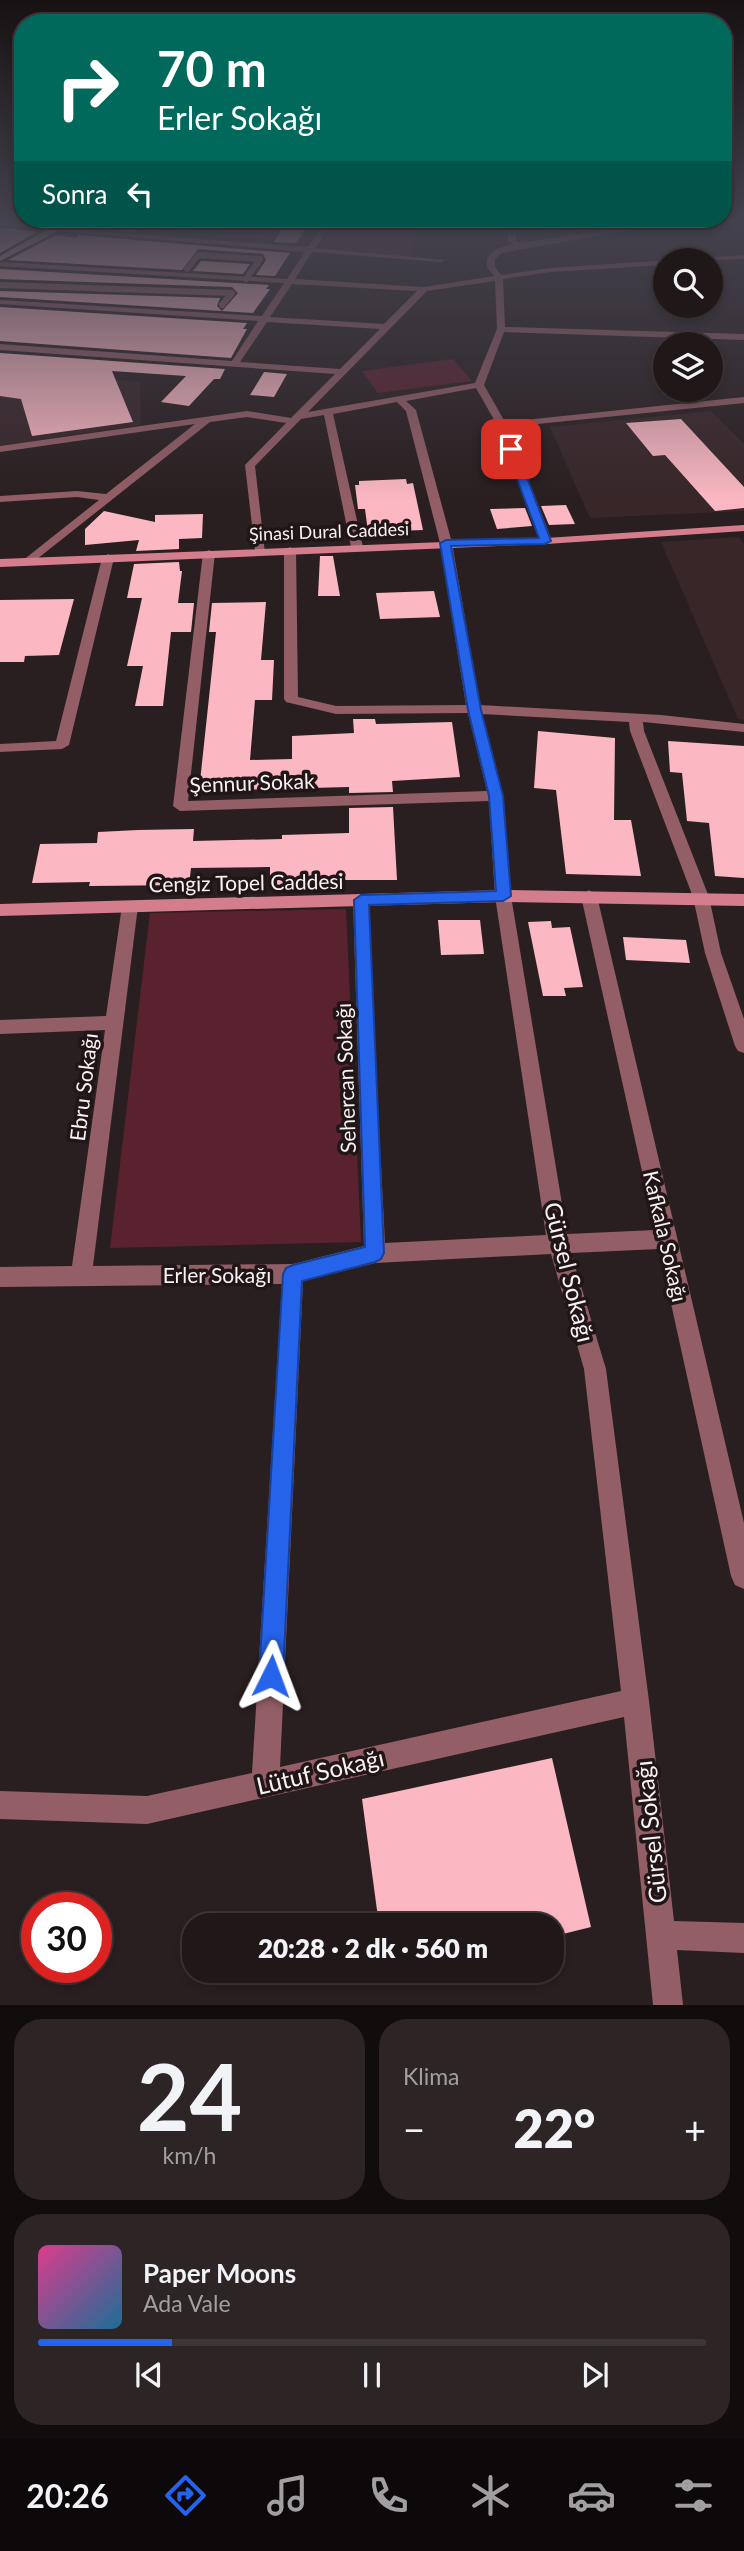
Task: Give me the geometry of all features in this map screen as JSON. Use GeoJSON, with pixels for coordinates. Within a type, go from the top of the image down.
{"type":"FeatureCollection","features":[{"type":"Feature","properties":{"kind":"street"},"geometry":{"type":"LineString","coordinates":[[184,315],[388,327]]}},
{"type":"Feature","properties":{"kind":"street"},"geometry":{"type":"LineString","coordinates":[[235,363],[267,315]]}},
{"type":"Feature","properties":{"kind":"street"},"geometry":{"type":"LineString","coordinates":[[261,551],[250,465],[400,315]]}},
{"type":"Feature","properties":{"kind":"street"},"geometry":{"type":"LineString","coordinates":[[479,385],[501,329],[500,315]]}},
{"type":"Feature","properties":{"kind":"street"},"geometry":{"type":"LineString","coordinates":[[501,329],[744,337]]}},
{"type":"Feature","properties":{"kind":"street"},"geometry":{"type":"LineString","coordinates":[[0,346],[343,372]]}},
{"type":"Feature","properties":{"kind":"street"},"geometry":{"type":"LineString","coordinates":[[0,449],[247,414],[296,419],[479,385]]}},
{"type":"Feature","properties":{"kind":"street"},"geometry":{"type":"LineString","coordinates":[[479,385],[502,425],[545,541]]}},
{"type":"Feature","properties":{"kind":"street","name":"Gürsel Sokağı"},"geometry":{"type":"LineString","coordinates":[[400,400],[411,410],[446,543],[474,710],[496,796],[503,896],[558,1244],[595,1369],[636,1701],[668,2005]]}},
{"type":"Feature","properties":{"kind":"street"},"geometry":{"type":"LineString","coordinates":[[502,425],[744,400]]}},
{"type":"Feature","properties":{"kind":"street"},"geometry":{"type":"LineString","coordinates":[[328,411],[357,547]]}},
{"type":"Feature","properties":{"kind":"street"},"geometry":{"type":"LineString","coordinates":[[28,561],[207,420]]}},
{"type":"Feature","properties":{"kind":"street"},"geometry":{"type":"LineString","coordinates":[[0,499],[77,494],[109,498]]}},
{"type":"Feature","properties":{"kind":"street","name":"Şinasi Dural Caddesi"},"geometry":{"type":"LineString","coordinates":[[0,563],[545,541],[744,528]]}},
{"type":"Feature","properties":{"kind":"street"},"geometry":{"type":"LineString","coordinates":[[290,550],[291,699],[336,710],[451,708],[744,728]]}},
{"type":"Feature","properties":{"kind":"street","name":"Şennur Sokak"},"geometry":{"type":"LineString","coordinates":[[209,553],[180,806],[496,796]]}},
{"type":"Feature","properties":{"kind":"street"},"geometry":{"type":"LineString","coordinates":[[0,748],[62,745],[108,558]]}},
{"type":"Feature","properties":{"kind":"street"},"geometry":{"type":"LineString","coordinates":[[636,719],[637,731],[701,897],[713,953],[744,1046]]}},
{"type":"Feature","properties":{"kind":"street","name":"Cengiz Topel Caddesi"},"geometry":{"type":"LineString","coordinates":[[0,910],[503,896],[701,897],[744,900]]}},
{"type":"Feature","properties":{"kind":"street","name":"Kafkala Sokağı"},"geometry":{"type":"LineString","coordinates":[[589,896],[744,1576]]}},
{"type":"Feature","properties":{"kind":"street","name":"Sehercan Sokağı"},"geometry":{"type":"LineString","coordinates":[[361,900],[375,1253]]}},
{"type":"Feature","properties":{"kind":"street","name":"Ebru Sokağı"},"geometry":{"type":"LineString","coordinates":[[81,1275],[130,906]]}},
{"type":"Feature","properties":{"kind":"street"},"geometry":{"type":"LineString","coordinates":[[0,1027],[114,1023]]}},
{"type":"Feature","properties":{"kind":"street","name":"Erler Sokağı"},"geometry":{"type":"LineString","coordinates":[[0,1277],[293,1274],[375,1253],[667,1239]]}},
{"type":"Feature","properties":{"kind":"street"},"geometry":{"type":"LineString","coordinates":[[265,1784],[293,1274]]}},
{"type":"Feature","properties":{"kind":"street","name":"Lütuf Sokağı"},"geometry":{"type":"LineString","coordinates":[[0,1805],[148,1810],[636,1701]]}},
{"type":"Feature","properties":{"kind":"street"},"geometry":{"type":"LineString","coordinates":[[660,1935],[744,1938]]}},
{"type":"Feature","properties":{"kind":"shaded area"},"geometry":{"type":"Polygon","coordinates":[[[453,359],[472,381],[378,393],[362,371],[453,359]]]}},
{"type":"Feature","properties":{"kind":"shaded area"},"geometry":{"type":"Polygon","coordinates":[[[0,369],[140,382],[141,425],[0,446],[0,369]]]}},
{"type":"Feature","properties":{"kind":"shaded area"},"geometry":{"type":"Polygon","coordinates":[[[711,411],[744,444],[744,511],[590,518],[550,427],[711,411]]]}},
{"type":"Feature","properties":{"kind":"shaded area"},"geometry":{"type":"Polygon","coordinates":[[[739,537],[744,544],[744,720],[738,719],[661,542],[739,537]]]}},
{"type":"Feature","properties":{"kind":"shaded area"},"geometry":{"type":"Polygon","coordinates":[[[346,909],[361,1242],[110,1248],[150,913],[346,909]]]}},
{"type":"Feature","properties":{"kind":"building"},"geometry":{"type":"Polygon","coordinates":[[[0,315],[117,315],[247,323],[243,329],[247,329],[231,358],[0,341],[0,315]]]}},
{"type":"Feature","properties":{"kind":"building"},"geometry":{"type":"Polygon","coordinates":[[[0,353],[225,369],[220,379],[214,379],[189,406],[161,402],[186,376],[112,371],[133,422],[32,436],[21,399],[0,396],[0,353]]]}},
{"type":"Feature","properties":{"kind":"building"},"geometry":{"type":"Polygon","coordinates":[[[264,372],[287,374],[274,397],[250,395],[264,372]]]}},
{"type":"Feature","properties":{"kind":"building"},"geometry":{"type":"Polygon","coordinates":[[[681,419],[744,487],[744,508],[715,511],[665,455],[653,456],[626,423],[681,419]]]}},
{"type":"Feature","properties":{"kind":"building"},"geometry":{"type":"Polygon","coordinates":[[[406,479],[407,484],[413,483],[423,530],[368,532],[365,509],[358,509],[355,485],[359,485],[359,481],[406,479]]]}},
{"type":"Feature","properties":{"kind":"building"},"geometry":{"type":"Polygon","coordinates":[[[566,505],[575,524],[549,525],[541,506],[566,505]]]}},
{"type":"Feature","properties":{"kind":"building"},"geometry":{"type":"Polygon","coordinates":[[[525,508],[532,526],[497,529],[490,509],[525,508]]]}},
{"type":"Feature","properties":{"kind":"building"},"geometry":{"type":"Polygon","coordinates":[[[104,511],[155,522],[155,515],[203,514],[202,538],[179,539],[179,549],[136,551],[139,540],[85,545],[85,529],[104,511]]]}},
{"type":"Feature","properties":{"kind":"building"},"geometry":{"type":"Polygon","coordinates":[[[320,556],[333,556],[340,596],[318,596],[320,556]]]}},
{"type":"Feature","properties":{"kind":"building"},"geometry":{"type":"Polygon","coordinates":[[[179,562],[182,571],[178,603],[194,603],[191,632],[171,632],[163,706],[135,706],[143,666],[127,666],[142,598],[127,598],[134,564],[179,562]]]}},
{"type":"Feature","properties":{"kind":"building"},"geometry":{"type":"Polygon","coordinates":[[[434,591],[440,617],[380,619],[376,593],[434,591]]]}},
{"type":"Feature","properties":{"kind":"building"},"geometry":{"type":"Polygon","coordinates":[[[74,599],[59,655],[25,656],[24,662],[0,662],[0,600],[74,599]]]}},
{"type":"Feature","properties":{"kind":"building"},"geometry":{"type":"Polygon","coordinates":[[[266,602],[261,660],[274,660],[272,700],[255,700],[250,760],[292,759],[292,736],[354,733],[353,719],[375,719],[376,724],[452,722],[460,777],[392,781],[393,792],[349,793],[349,787],[199,791],[216,632],[209,632],[212,603],[266,602]]]}},
{"type":"Feature","properties":{"kind":"building"},"geometry":{"type":"Polygon","coordinates":[[[538,731],[615,738],[614,820],[631,820],[641,876],[566,874],[556,790],[534,788],[538,731]]]}},
{"type":"Feature","properties":{"kind":"building"},"geometry":{"type":"Polygon","coordinates":[[[668,741],[744,746],[744,878],[715,876],[709,823],[687,821],[682,773],[670,772],[668,741]]]}},
{"type":"Feature","properties":{"kind":"building"},"geometry":{"type":"Polygon","coordinates":[[[393,807],[397,880],[342,880],[342,885],[270,887],[270,867],[191,868],[189,885],[89,886],[90,882],[32,883],[40,844],[97,843],[98,832],[138,830],[194,829],[193,841],[282,839],[282,835],[349,833],[349,808],[393,807]]]}},
{"type":"Feature","properties":{"kind":"building"},"geometry":{"type":"Polygon","coordinates":[[[438,920],[480,920],[484,954],[441,955],[438,920]]]}},
{"type":"Feature","properties":{"kind":"building"},"geometry":{"type":"Polygon","coordinates":[[[551,921],[552,928],[570,927],[583,987],[564,988],[566,996],[543,996],[528,922],[551,921]]]}},
{"type":"Feature","properties":{"kind":"building"},"geometry":{"type":"Polygon","coordinates":[[[623,937],[686,940],[690,963],[626,960],[623,937]]]}},
{"type":"Feature","properties":{"kind":"building"},"geometry":{"type":"Polygon","coordinates":[[[552,1758],[591,1927],[564,1934],[564,1913],[377,1913],[362,1799],[552,1758]]]}},
{"type":"Feature","properties":{"kind":"route"},"geometry":{"type":"LineString","coordinates":[[271,1676],[293,1274],[375,1253],[361,900],[503,896],[496,796],[474,710],[446,543],[545,541],[511,449]]}}]}
